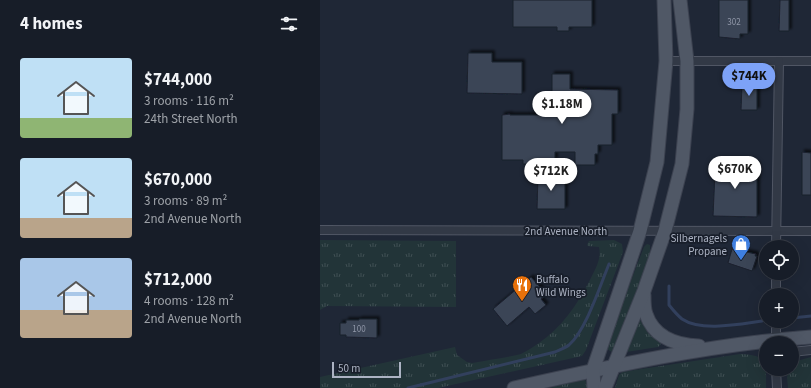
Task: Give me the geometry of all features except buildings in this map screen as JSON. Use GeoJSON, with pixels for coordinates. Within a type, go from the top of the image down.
{"type":"FeatureCollection","features":[{"type":"Feature","properties":{"kind":"main road"},"geometry":{"type":"LineString","coordinates":[[594,388],[593,370],[640,231],[657,162],[666,61],[664,0]]}},
{"type":"Feature","properties":{"kind":"main road"},"geometry":{"type":"LineString","coordinates":[[605,388],[644,291],[665,231],[682,164],[687,109],[687,61],[680,0]]}},
{"type":"Feature","properties":{"kind":"main road"},"geometry":{"type":"LineString","coordinates":[[644,291],[645,313],[651,326],[659,333],[673,342],[689,346],[715,348]]}},
{"type":"Feature","properties":{"kind":"main road"},"geometry":{"type":"LineString","coordinates":[[799,338],[811,337]]}},
{"type":"Feature","properties":{"kind":"main road"},"geometry":{"type":"LineString","coordinates":[[514,388],[615,365],[715,348],[759,343]]}},
{"type":"Feature","properties":{"kind":"street"},"geometry":{"type":"LineString","coordinates":[[666,61],[811,61]]}},
{"type":"Feature","properties":{"kind":"street"},"geometry":{"type":"LineString","coordinates":[[776,240],[779,61]]}},
{"type":"Feature","properties":{"kind":"street","name":"2nd Avenue North"},"geometry":{"type":"LineString","coordinates":[[320,230],[811,231]]}},
{"type":"Feature","properties":{"kind":"street"},"geometry":{"type":"LineString","coordinates":[[799,351],[811,350]]}},
{"type":"Feature","properties":{"kind":"street"},"geometry":{"type":"LineString","coordinates":[[776,376],[777,388]]}},
{"type":"Feature","properties":{"kind":"green space"},"geometry":{"type":"Polygon","coordinates":[[[320,240],[456,241],[456,307],[327,306],[320,310],[320,240]]]}},
{"type":"Feature","properties":{"kind":"green space"},"geometry":{"type":"Polygon","coordinates":[[[614,240],[622,244],[623,252],[586,350],[582,356],[438,388],[320,388],[320,377],[455,347],[457,355],[467,362],[472,363],[521,354],[539,343],[555,330],[568,316],[579,299],[595,270],[600,252],[599,247],[587,245],[589,241],[614,240]]]}},
{"type":"Feature","properties":{"kind":"green space"},"geometry":{"type":"Polygon","coordinates":[[[647,244],[650,245],[650,257],[614,353],[605,348],[644,247],[647,244]]]}},
{"type":"Feature","properties":{"kind":"green space"},"geometry":{"type":"Polygon","coordinates":[[[640,320],[648,333],[661,344],[658,347],[626,352],[640,320]]]}},
{"type":"Feature","properties":{"kind":"green space"},"geometry":{"type":"Polygon","coordinates":[[[740,354],[749,355],[759,358],[759,376],[766,376],[766,388],[615,388],[619,375],[622,372],[740,354]]]}},
{"type":"Feature","properties":{"kind":"green space"},"geometry":{"type":"Polygon","coordinates":[[[811,357],[811,388],[788,388],[787,376],[799,376],[799,360],[811,357]]]}},
{"type":"Feature","properties":{"kind":"green space"},"geometry":{"type":"Polygon","coordinates":[[[585,379],[588,388],[550,388],[574,381],[585,379]]]}},
{"type":"Feature","properties":{"kind":"waterway"},"geometry":{"type":"LineString","coordinates":[[408,388],[555,352],[569,345],[587,319],[609,264]]}},
{"type":"Feature","properties":{"kind":"waterway"},"geometry":{"type":"LineString","coordinates":[[669,286],[669,305],[682,319],[690,323],[721,326],[759,321]]}},
{"type":"Feature","properties":{"kind":"waterway"},"geometry":{"type":"LineString","coordinates":[[799,317],[811,316]]}},
{"type":"Feature","properties":{"kind":"place","name":"Silbernagels Propane"},"geometry":{"type":"Point","coordinates":[741,261]}},
{"type":"Feature","properties":{"kind":"place","name":"Buffalo Wild Wings"},"geometry":{"type":"Point","coordinates":[522,302]}}]}
